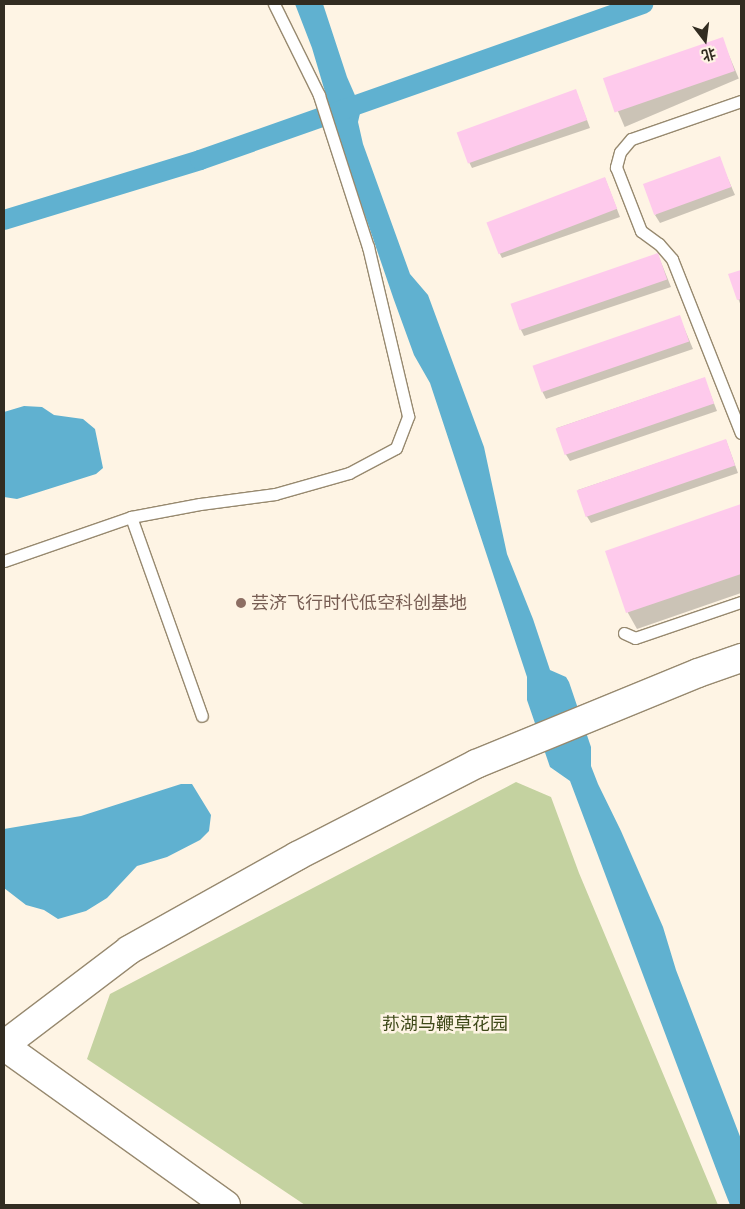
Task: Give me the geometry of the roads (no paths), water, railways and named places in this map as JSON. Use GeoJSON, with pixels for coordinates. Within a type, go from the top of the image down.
{"type":"FeatureCollection","features":[{"type":"Feature","properties":{"kind":"street"},"geometry":{"type":"LineString","coordinates":[[226,1205],[4,1046],[129,950],[297,856],[476,764],[698,673],[741,658]]}},
{"type":"Feature","properties":{"kind":"lane"},"geometry":{"type":"LineString","coordinates":[[4,561],[131,517],[200,504],[275,494],[349,473],[396,448],[408,416],[368,247],[319,95],[274,4]]}},
{"type":"Feature","properties":{"kind":"lane"},"geometry":{"type":"LineString","coordinates":[[741,101],[631,139],[620,152],[616,167],[641,231],[660,244],[672,259],[741,433]]}},
{"type":"Feature","properties":{"kind":"lane"},"geometry":{"type":"LineString","coordinates":[[131,517],[202,716]]}},
{"type":"Feature","properties":{"kind":"lane"},"geometry":{"type":"LineString","coordinates":[[624,634],[635,638],[741,602]]}},
{"type":"Feature","properties":{"kind":"water"},"geometry":{"type":"Polygon","coordinates":[[[295,4],[323,4],[347,77],[361,109],[358,122],[363,144],[410,274],[428,295],[484,447],[507,554],[533,619],[550,670],[566,677],[569,682],[591,747],[591,766],[663,927],[676,970],[741,1139],[741,1205],[730,1205],[570,781],[550,767],[527,700],[527,677],[430,383],[414,355],[394,300],[339,139],[312,48],[295,4]]]}},
{"type":"Feature","properties":{"kind":"water"},"geometry":{"type":"Polygon","coordinates":[[[24,406],[42,407],[54,415],[83,419],[95,429],[103,468],[96,474],[17,499],[4,497],[4,412],[24,406]]]}},
{"type":"Feature","properties":{"kind":"water"},"geometry":{"type":"Polygon","coordinates":[[[181,784],[192,784],[211,815],[209,831],[200,840],[167,857],[137,866],[107,898],[86,911],[58,919],[44,910],[26,905],[4,888],[4,829],[81,816],[181,784]]]}},
{"type":"Feature","properties":{"kind":"waterway"},"geometry":{"type":"LineString","coordinates":[[4,220],[200,160],[643,4]]}},
{"type":"Feature","properties":{"kind":"place","name":"芸济飞行时代低空科创基地"},"geometry":{"type":"Point","coordinates":[241,603]}},
{"type":"Feature","properties":{"kind":"park label","name":"荪湖马鞭草花园"},"geometry":{"type":"Point","coordinates":[445,1024]}}]}
